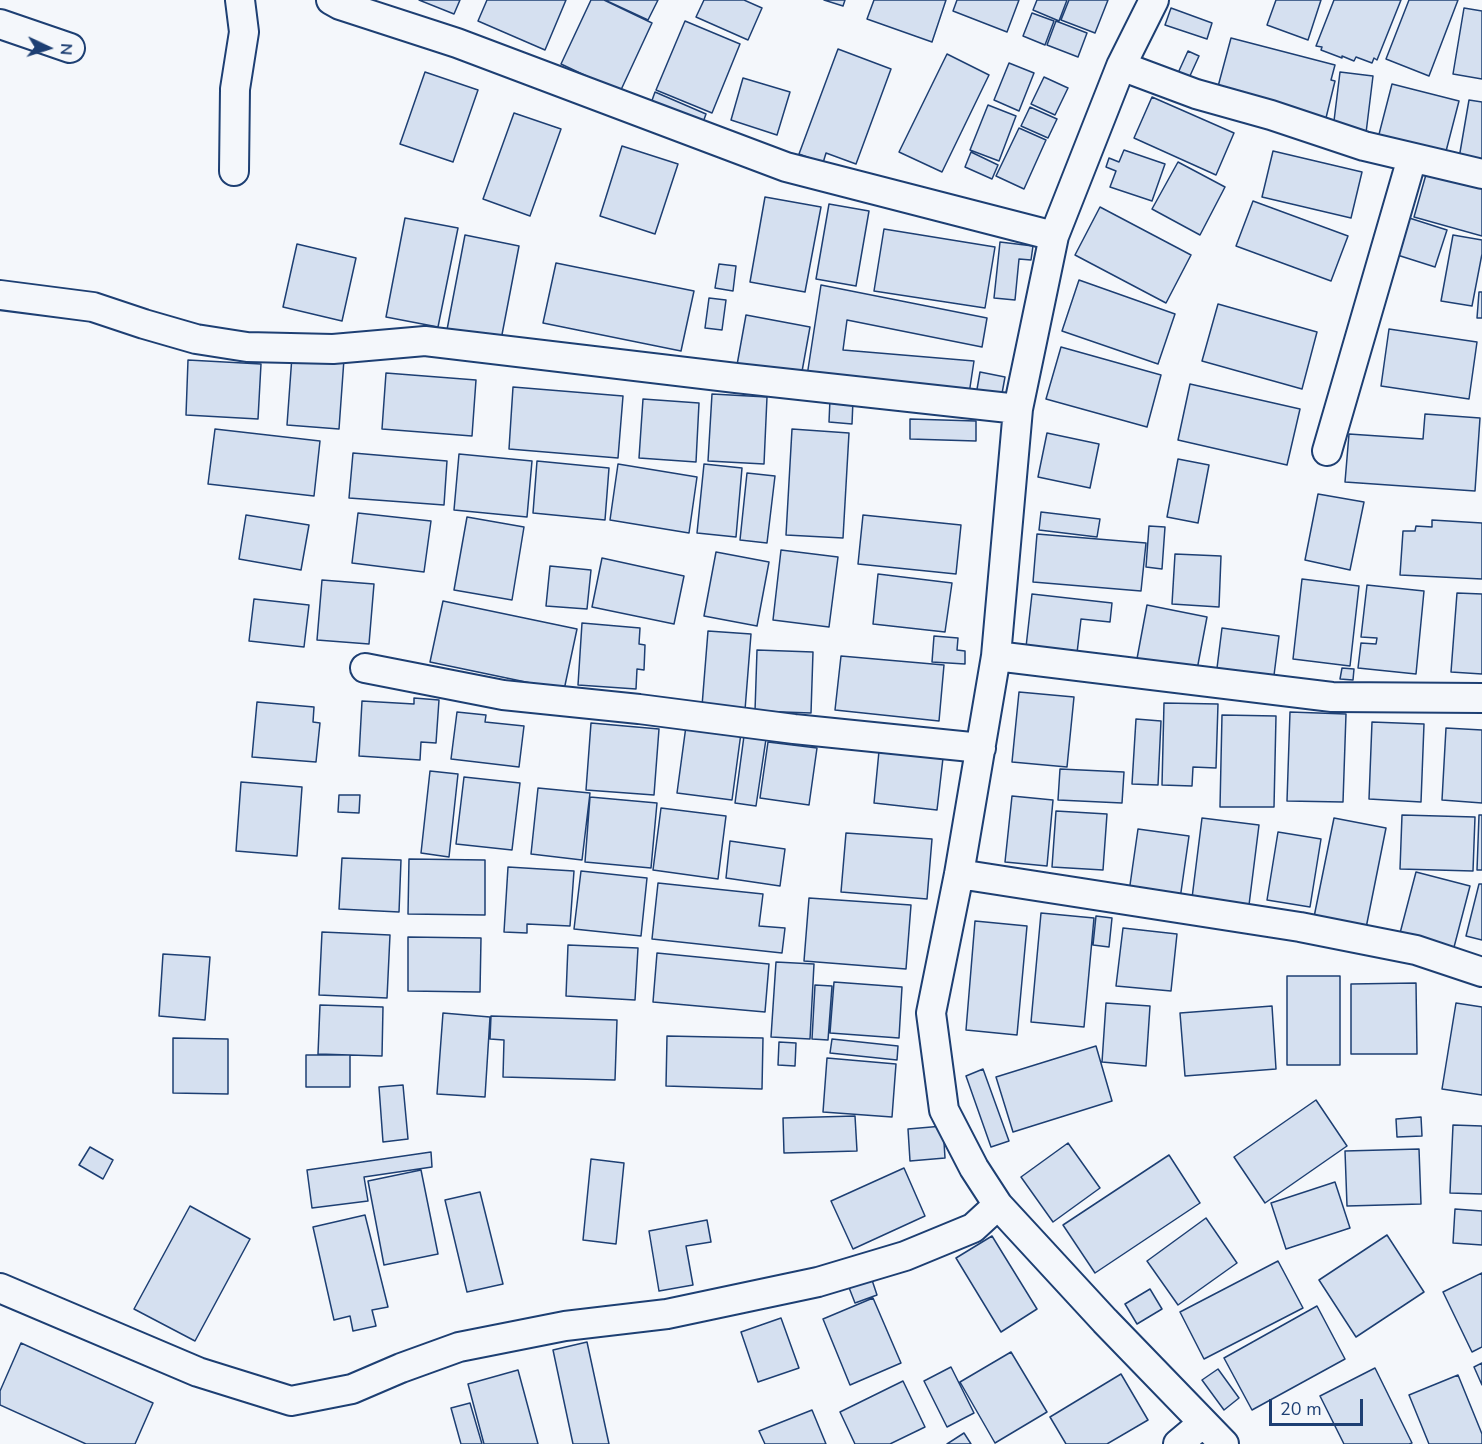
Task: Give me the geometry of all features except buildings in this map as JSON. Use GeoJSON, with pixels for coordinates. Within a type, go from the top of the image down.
{"type":"FeatureCollection","features":[{"type":"Feature","properties":{"kind":"street"},"geometry":{"type":"LineString","coordinates":[[234,171],[236,89],[244,32],[240,0]]}},
{"type":"Feature","properties":{"kind":"street"},"geometry":{"type":"LineString","coordinates":[[331,0],[340,5],[457,43],[786,167],[1054,236]]}},
{"type":"Feature","properties":{"kind":"street"},"geometry":{"type":"LineString","coordinates":[[1154,0],[1121,66],[1054,236],[1018,409],[996,656],[959,874],[931,1013],[944,1110],[974,1168],[998,1205],[1105,1322],[1224,1444]]}},
{"type":"Feature","properties":{"kind":"street"},"geometry":{"type":"LineString","coordinates":[[0,24],[70,48]]}},
{"type":"Feature","properties":{"kind":"street"},"geometry":{"type":"LineString","coordinates":[[1121,66],[1197,94],[1271,115],[1364,146],[1482,174]]}},
{"type":"Feature","properties":{"kind":"street"},"geometry":{"type":"LineString","coordinates":[[1327,451],[1412,158]]}},
{"type":"Feature","properties":{"kind":"street"},"geometry":{"type":"LineString","coordinates":[[0,295],[93,307],[196,339],[247,347],[333,349],[426,341],[1018,409]]}},
{"type":"Feature","properties":{"kind":"street"},"geometry":{"type":"LineString","coordinates":[[996,656],[1332,697],[1482,698]]}},
{"type":"Feature","properties":{"kind":"street"},"geometry":{"type":"LineString","coordinates":[[365,668],[503,695],[981,748]]}},
{"type":"Feature","properties":{"kind":"street"},"geometry":{"type":"LineString","coordinates":[[959,874],[1300,927],[1416,950],[1482,972]]}},
{"type":"Feature","properties":{"kind":"street"},"geometry":{"type":"LineString","coordinates":[[0,1288],[198,1372],[291,1401],[352,1389],[400,1368],[459,1347],[565,1326],[667,1314],[818,1282],[905,1256],[973,1228],[998,1205]]}},
{"type":"Feature","properties":{"kind":"street"},"geometry":{"type":"LineString","coordinates":[[1178,1444],[1203,1423]]}}]}
